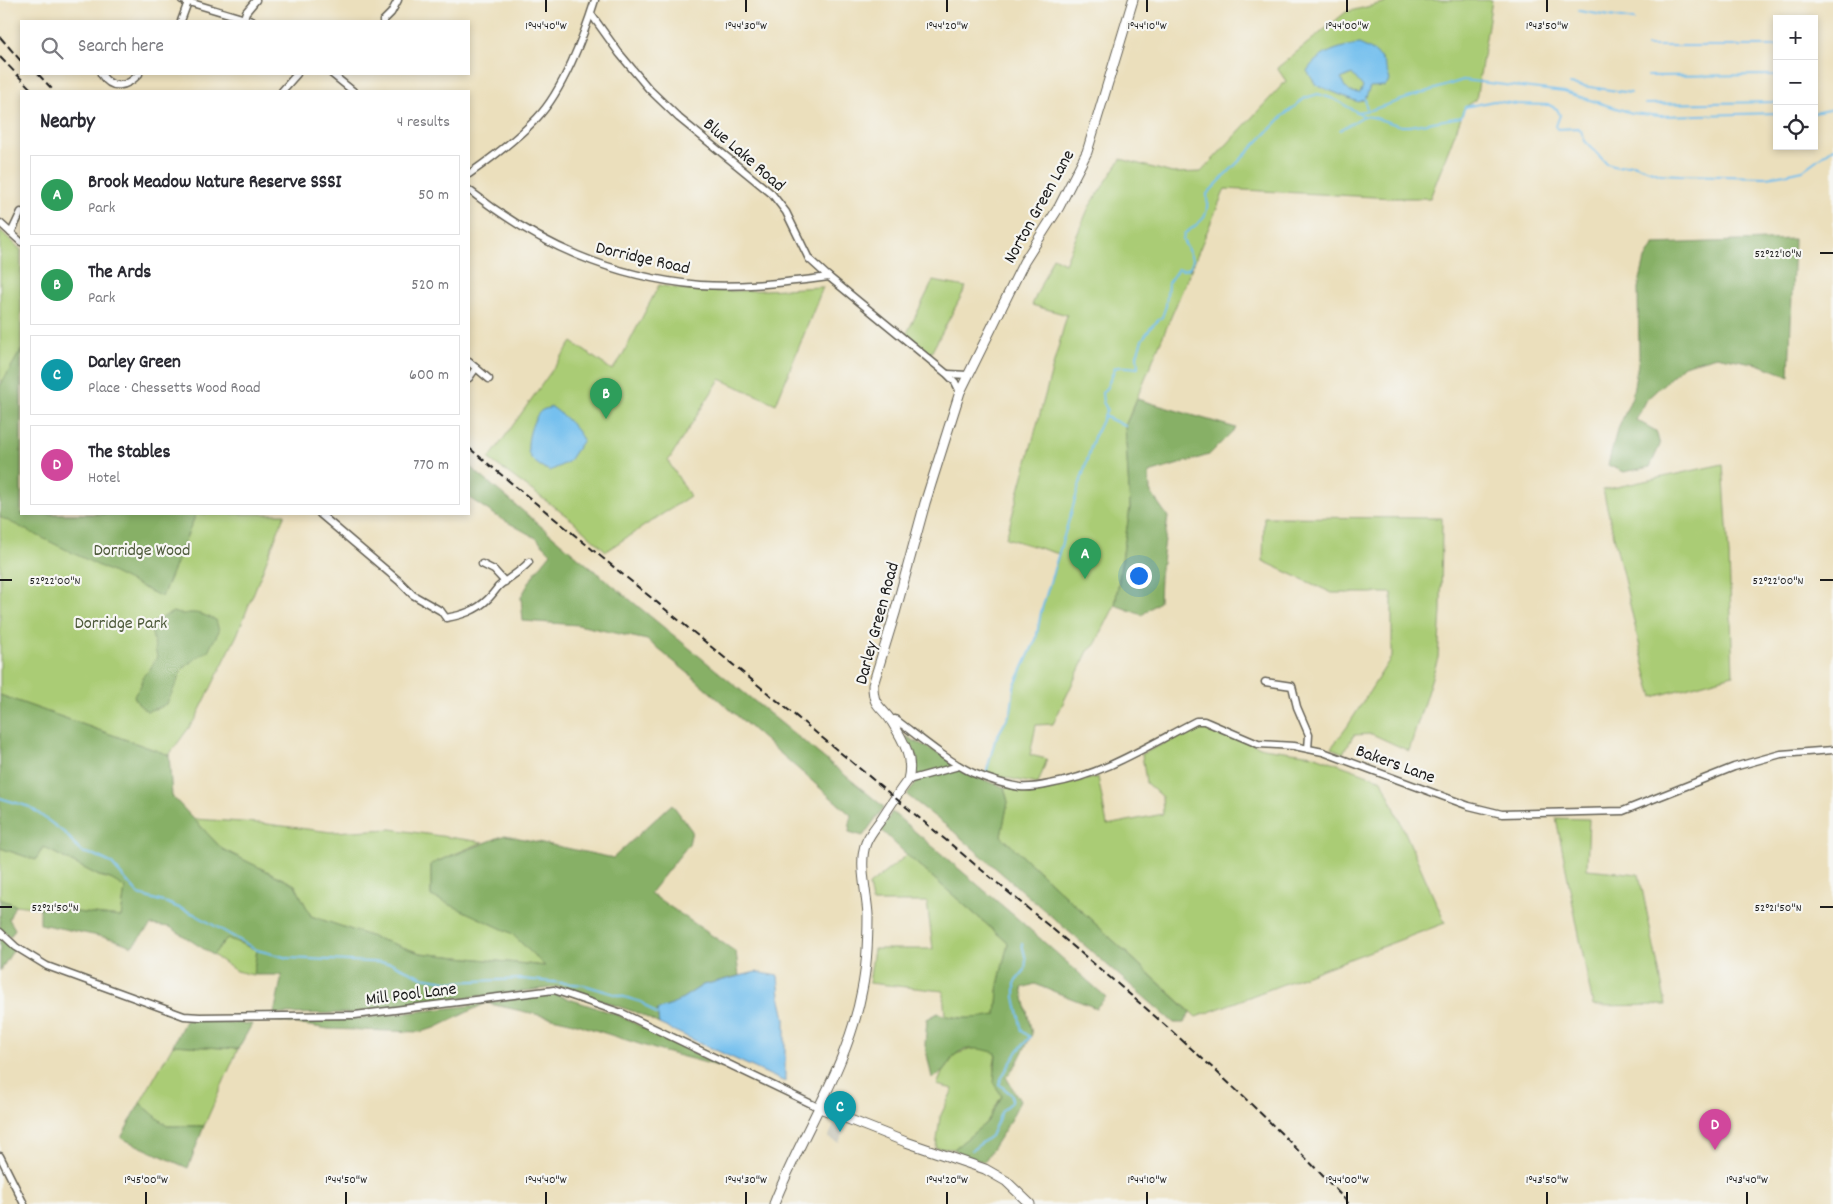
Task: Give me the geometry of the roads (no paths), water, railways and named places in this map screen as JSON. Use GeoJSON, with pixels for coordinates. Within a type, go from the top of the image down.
{"type":"FeatureCollection","features":[{"type":"Feature","properties":{"kind":"street"},"geometry":{"type":"LineString","coordinates":[[244,18],[246,12],[256,0]]}},
{"type":"Feature","properties":{"kind":"street"},"geometry":{"type":"LineString","coordinates":[[384,20],[398,0]]}},
{"type":"Feature","properties":{"kind":"street"},"geometry":{"type":"LineString","coordinates":[[470,173],[513,140],[538,117],[553,96],[576,53],[595,0]]}},
{"type":"Feature","properties":{"kind":"street","name":"Norton Green Lane"},"geometry":{"type":"LineString","coordinates":[[960,392],[1024,262],[1059,207],[1087,152],[1133,0]]}},
{"type":"Feature","properties":{"kind":"street"},"geometry":{"type":"LineString","coordinates":[[181,20],[185,1],[249,20]]}},
{"type":"Feature","properties":{"kind":"street","name":"Blue Lake Road"},"geometry":{"type":"LineString","coordinates":[[591,14],[648,89],[679,118],[772,194],[786,212],[810,259],[829,277],[947,374],[955,382],[960,392]]}},
{"type":"Feature","properties":{"kind":"street"},"geometry":{"type":"LineString","coordinates":[[103,75],[108,82],[118,85],[132,82],[138,75]]}},
{"type":"Feature","properties":{"kind":"street"},"geometry":{"type":"LineString","coordinates":[[283,90],[296,75]]}},
{"type":"Feature","properties":{"kind":"street"},"geometry":{"type":"LineString","coordinates":[[335,75],[352,90]]}},
{"type":"Feature","properties":{"kind":"street","name":"Dorridge Road"},"geometry":{"type":"LineString","coordinates":[[470,191],[500,215],[548,243],[590,261],[638,275],[702,285],[771,283],[829,277]]}},
{"type":"Feature","properties":{"kind":"street"},"geometry":{"type":"LineString","coordinates":[[11,233],[20,214]]}},
{"type":"Feature","properties":{"kind":"street"},"geometry":{"type":"LineString","coordinates":[[0,224],[20,241]]}},
{"type":"Feature","properties":{"kind":"street"},"geometry":{"type":"LineString","coordinates":[[470,363],[489,379]]}},
{"type":"Feature","properties":{"kind":"street"},"geometry":{"type":"LineString","coordinates":[[470,377],[476,368]]}},
{"type":"Feature","properties":{"kind":"street"},"geometry":{"type":"LineString","coordinates":[[947,374],[968,375]]}},
{"type":"Feature","properties":{"kind":"street","name":"Darley Green Road"},"geometry":{"type":"LineString","coordinates":[[908,780],[910,770],[908,752],[891,720],[877,706],[873,696],[873,685],[896,613],[925,503],[960,392]]}},
{"type":"Feature","properties":{"kind":"street"},"geometry":{"type":"LineString","coordinates":[[321,515],[415,596],[441,611],[446,618],[459,616],[474,610],[489,599],[505,582],[520,572],[529,562]]}},
{"type":"Feature","properties":{"kind":"street"},"geometry":{"type":"LineString","coordinates":[[482,564],[494,570],[505,582]]}},
{"type":"Feature","properties":{"kind":"street"},"geometry":{"type":"LineString","coordinates":[[1265,682],[1292,686],[1297,707],[1309,735],[1308,749]]}},
{"type":"Feature","properties":{"kind":"street","name":"Bakers Lane"},"geometry":{"type":"LineString","coordinates":[[891,720],[895,719],[960,766],[991,780],[1021,787],[1066,782],[1099,771],[1196,721],[1204,721],[1258,744],[1294,746],[1322,752],[1469,806],[1502,814],[1624,811],[1734,767],[1780,754],[1833,750]]}},
{"type":"Feature","properties":{"kind":"street"},"geometry":{"type":"LineString","coordinates":[[774,1204],[786,1174],[820,1108],[841,1058],[862,990],[868,938],[863,865],[866,843],[908,780],[960,766]]}},
{"type":"Feature","properties":{"kind":"street","name":"Mill Pool Lane"},"geometry":{"type":"LineString","coordinates":[[0,932],[16,947],[47,966],[184,1016],[355,1015],[554,990],[622,1013],[820,1108]]}},
{"type":"Feature","properties":{"kind":"street"},"geometry":{"type":"LineString","coordinates":[[820,1108],[906,1142],[985,1169],[1006,1181],[1030,1204]]}},
{"type":"Feature","properties":{"kind":"street"},"geometry":{"type":"LineString","coordinates":[[0,1156],[24,1204]]}},
{"type":"Feature","properties":{"kind":"water"},"geometry":{"type":"Polygon","coordinates":[[[1359,44],[1372,50],[1380,57],[1390,80],[1385,86],[1370,87],[1365,99],[1358,102],[1316,85],[1307,71],[1323,55],[1359,44]],[[1352,74],[1341,79],[1350,92],[1360,93],[1363,87],[1352,74]]]}},
{"type":"Feature","properties":{"kind":"water"},"geometry":{"type":"Polygon","coordinates":[[[552,407],[569,422],[583,440],[568,462],[550,471],[540,466],[531,458],[528,441],[538,415],[542,410],[552,407]]]}},
{"type":"Feature","properties":{"kind":"water"},"geometry":{"type":"Polygon","coordinates":[[[756,972],[778,976],[785,1018],[785,1082],[659,1024],[657,1010],[672,1005],[703,985],[756,972]]]}},
{"type":"Feature","properties":{"kind":"waterway"},"geometry":{"type":"LineString","coordinates":[[1579,11],[1634,20]]}},
{"type":"Feature","properties":{"kind":"waterway"},"geometry":{"type":"LineString","coordinates":[[1647,46],[1773,46]]}},
{"type":"Feature","properties":{"kind":"waterway"},"geometry":{"type":"LineString","coordinates":[[1647,76],[1773,75]]}},
{"type":"Feature","properties":{"kind":"waterway"},"geometry":{"type":"LineString","coordinates":[[1357,112],[1371,110],[1463,80],[1564,92],[1632,113],[1660,116],[1773,113]]}},
{"type":"Feature","properties":{"kind":"waterway"},"geometry":{"type":"LineString","coordinates":[[1569,84],[1631,93]]}},
{"type":"Feature","properties":{"kind":"waterway"},"geometry":{"type":"LineString","coordinates":[[1104,416],[1107,409],[1103,402],[1102,393],[1107,387],[1115,368],[1138,368],[1137,355],[1142,340],[1151,327],[1162,317],[1166,306],[1168,283],[1178,269],[1190,268],[1193,260],[1183,240],[1184,234],[1200,222],[1206,214],[1207,194],[1283,116],[1305,98],[1318,94],[1334,99],[1364,116],[1401,126],[1461,117],[1465,107],[1494,101],[1549,105],[1557,109],[1560,115],[1556,126],[1558,129],[1578,128],[1585,141],[1607,164],[1617,167],[1632,164],[1661,174],[1766,177],[1780,175],[1803,170],[1833,148]]}},
{"type":"Feature","properties":{"kind":"waterway"},"geometry":{"type":"LineString","coordinates":[[1365,99],[1367,110]]}},
{"type":"Feature","properties":{"kind":"waterway"},"geometry":{"type":"LineString","coordinates":[[1645,104],[1773,102]]}},
{"type":"Feature","properties":{"kind":"waterway"},"geometry":{"type":"LineString","coordinates":[[1818,112],[1833,109]]}},
{"type":"Feature","properties":{"kind":"waterway"},"geometry":{"type":"LineString","coordinates":[[1340,130],[1364,116]]}},
{"type":"Feature","properties":{"kind":"waterway"},"geometry":{"type":"LineString","coordinates":[[986,774],[995,740],[1011,712],[1014,687],[1036,639],[1041,612],[1094,437],[1104,416],[1125,426]]}},
{"type":"Feature","properties":{"kind":"waterway"},"geometry":{"type":"LineString","coordinates":[[0,798],[30,807],[66,834],[81,852],[94,855],[111,863],[139,895],[167,903],[194,914],[257,950],[288,958],[391,963],[422,977],[451,982],[522,979],[584,985],[641,1002],[657,1015]]}},
{"type":"Feature","properties":{"kind":"waterway"},"geometry":{"type":"LineString","coordinates":[[972,1150],[991,1136],[1002,1111],[1012,1102],[1012,1095],[999,1084],[1018,1051],[1030,1037],[1022,1031],[1015,997],[1015,982],[1025,970],[1026,960],[1022,944]]}},
{"type":"Feature","properties":{"kind":"railway"},"geometry":{"type":"LineString","coordinates":[[0,37],[20,60]]}},
{"type":"Feature","properties":{"kind":"railway"},"geometry":{"type":"LineString","coordinates":[[0,57],[32,90]]}},
{"type":"Feature","properties":{"kind":"railway"},"geometry":{"type":"LineString","coordinates":[[39,75],[53,90]]}},
{"type":"Feature","properties":{"kind":"railway"},"geometry":{"type":"LineString","coordinates":[[470,449],[1026,907],[1170,1029],[1262,1114],[1349,1204]]}},
{"type":"Feature","properties":{"kind":"place","name":"The Ards"},"geometry":{"type":"Point","coordinates":[606,419]}},
{"type":"Feature","properties":{"kind":"place","name":"Brook Meadow Nature Reserve SSSI"},"geometry":{"type":"Point","coordinates":[1085,579]}},
{"type":"Feature","properties":{"kind":"place","name":"Darley Green"},"geometry":{"type":"Point","coordinates":[840,1132]}},
{"type":"Feature","properties":{"kind":"place","name":"The Stables"},"geometry":{"type":"Point","coordinates":[1715,1150]}},
{"type":"Feature","properties":{"kind":"park label","name":"Dorridge Wood"},"geometry":{"type":"Point","coordinates":[142,549]}},
{"type":"Feature","properties":{"kind":"park label","name":"Dorridge Park"},"geometry":{"type":"Point","coordinates":[121,622]}}]}
